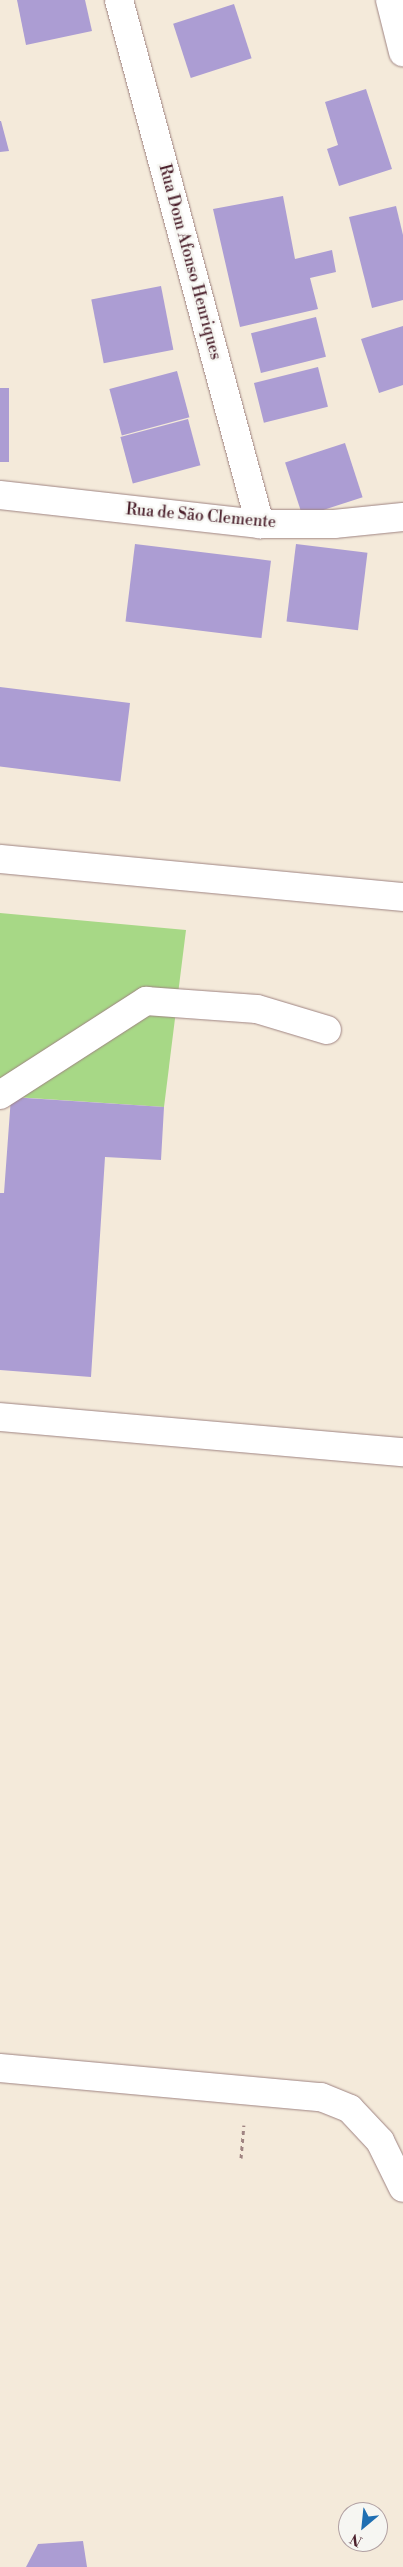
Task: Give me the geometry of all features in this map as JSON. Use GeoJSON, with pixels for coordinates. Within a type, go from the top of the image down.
{"type":"FeatureCollection","features":[{"type":"Feature","properties":{"kind":"street","name":"Rua Dom Afonso Henriques"},"geometry":{"type":"LineString","coordinates":[[119,0],[260,524]]}},
{"type":"Feature","properties":{"kind":"street"},"geometry":{"type":"LineString","coordinates":[[390,0],[403,52]]}},
{"type":"Feature","properties":{"kind":"street","name":"Rua de São Clemente"},"geometry":{"type":"LineString","coordinates":[[0,495],[260,524],[334,524],[403,517]]}},
{"type":"Feature","properties":{"kind":"street"},"geometry":{"type":"LineString","coordinates":[[0,859],[403,897]]}},
{"type":"Feature","properties":{"kind":"street"},"geometry":{"type":"LineString","coordinates":[[0,1095],[146,1001],[257,1009],[327,1030]]}},
{"type":"Feature","properties":{"kind":"street"},"geometry":{"type":"LineString","coordinates":[[0,1418],[403,1452]]}},
{"type":"Feature","properties":{"kind":"street"},"geometry":{"type":"LineString","coordinates":[[0,2068],[321,2097],[350,2108],[380,2141],[403,2188]]}},
{"type":"Feature","properties":{"kind":"path"},"geometry":{"type":"LineString","coordinates":[[241,2158],[244,2120]]}},
{"type":"Feature","properties":{"kind":"green space"},"geometry":{"type":"Polygon","coordinates":[[[0,913],[186,930],[164,1107],[0,1096],[0,913]]]}},
{"type":"Feature","properties":{"kind":"building"},"geometry":{"type":"Polygon","coordinates":[[[17,0],[85,0],[92,31],[26,45],[17,0]]]}},
{"type":"Feature","properties":{"kind":"building"},"geometry":{"type":"Polygon","coordinates":[[[234,4],[252,58],[191,78],[173,24],[234,4]]]}},
{"type":"Feature","properties":{"kind":"building"},"geometry":{"type":"Polygon","coordinates":[[[366,89],[392,169],[339,186],[327,149],[338,145],[325,102],[366,89]]]}},
{"type":"Feature","properties":{"kind":"building"},"geometry":{"type":"Polygon","coordinates":[[[1,121],[9,151],[0,152],[1,121]]]}},
{"type":"Feature","properties":{"kind":"building"},"geometry":{"type":"Polygon","coordinates":[[[283,196],[295,259],[332,250],[336,272],[310,278],[318,309],[240,327],[213,209],[283,196]]]}},
{"type":"Feature","properties":{"kind":"building"},"geometry":{"type":"Polygon","coordinates":[[[396,206],[403,235],[403,300],[372,308],[349,217],[396,206]]]}},
{"type":"Feature","properties":{"kind":"building"},"geometry":{"type":"Polygon","coordinates":[[[161,286],[173,350],[104,363],[91,300],[161,286]]]}},
{"type":"Feature","properties":{"kind":"building"},"geometry":{"type":"Polygon","coordinates":[[[316,317],[326,357],[261,373],[251,333],[316,317]]]}},
{"type":"Feature","properties":{"kind":"building"},"geometry":{"type":"Polygon","coordinates":[[[403,326],[403,385],[379,393],[361,339],[403,326]]]}},
{"type":"Feature","properties":{"kind":"building"},"geometry":{"type":"Polygon","coordinates":[[[318,367],[328,407],[264,423],[254,383],[318,367]]]}},
{"type":"Feature","properties":{"kind":"building"},"geometry":{"type":"Polygon","coordinates":[[[177,371],[189,417],[122,435],[109,389],[177,371]]]}},
{"type":"Feature","properties":{"kind":"building"},"geometry":{"type":"Polygon","coordinates":[[[0,388],[9,388],[9,462],[0,462],[0,388]]]}},
{"type":"Feature","properties":{"kind":"building"},"geometry":{"type":"Polygon","coordinates":[[[188,419],[200,465],[133,483],[120,437],[188,419]]]}},
{"type":"Feature","properties":{"kind":"building"},"geometry":{"type":"Polygon","coordinates":[[[345,443],[363,497],[303,517],[285,462],[345,443]]]}},
{"type":"Feature","properties":{"kind":"building"},"geometry":{"type":"Polygon","coordinates":[[[135,544],[271,561],[261,638],[125,621],[135,544]]]}},
{"type":"Feature","properties":{"kind":"building"},"geometry":{"type":"Polygon","coordinates":[[[296,544],[367,553],[358,630],[286,621],[296,544]]]}},
{"type":"Feature","properties":{"kind":"building"},"geometry":{"type":"Polygon","coordinates":[[[0,687],[130,703],[120,781],[0,767],[0,687]]]}},
{"type":"Feature","properties":{"kind":"building"},"geometry":{"type":"Polygon","coordinates":[[[11,1097],[164,1107],[161,1160],[105,1157],[91,1377],[0,1370],[0,1193],[4,1193],[11,1097]]]}},
{"type":"Feature","properties":{"kind":"building"},"geometry":{"type":"Polygon","coordinates":[[[83,2541],[87,2567],[26,2567],[38,2544],[83,2541]]]}}]}
